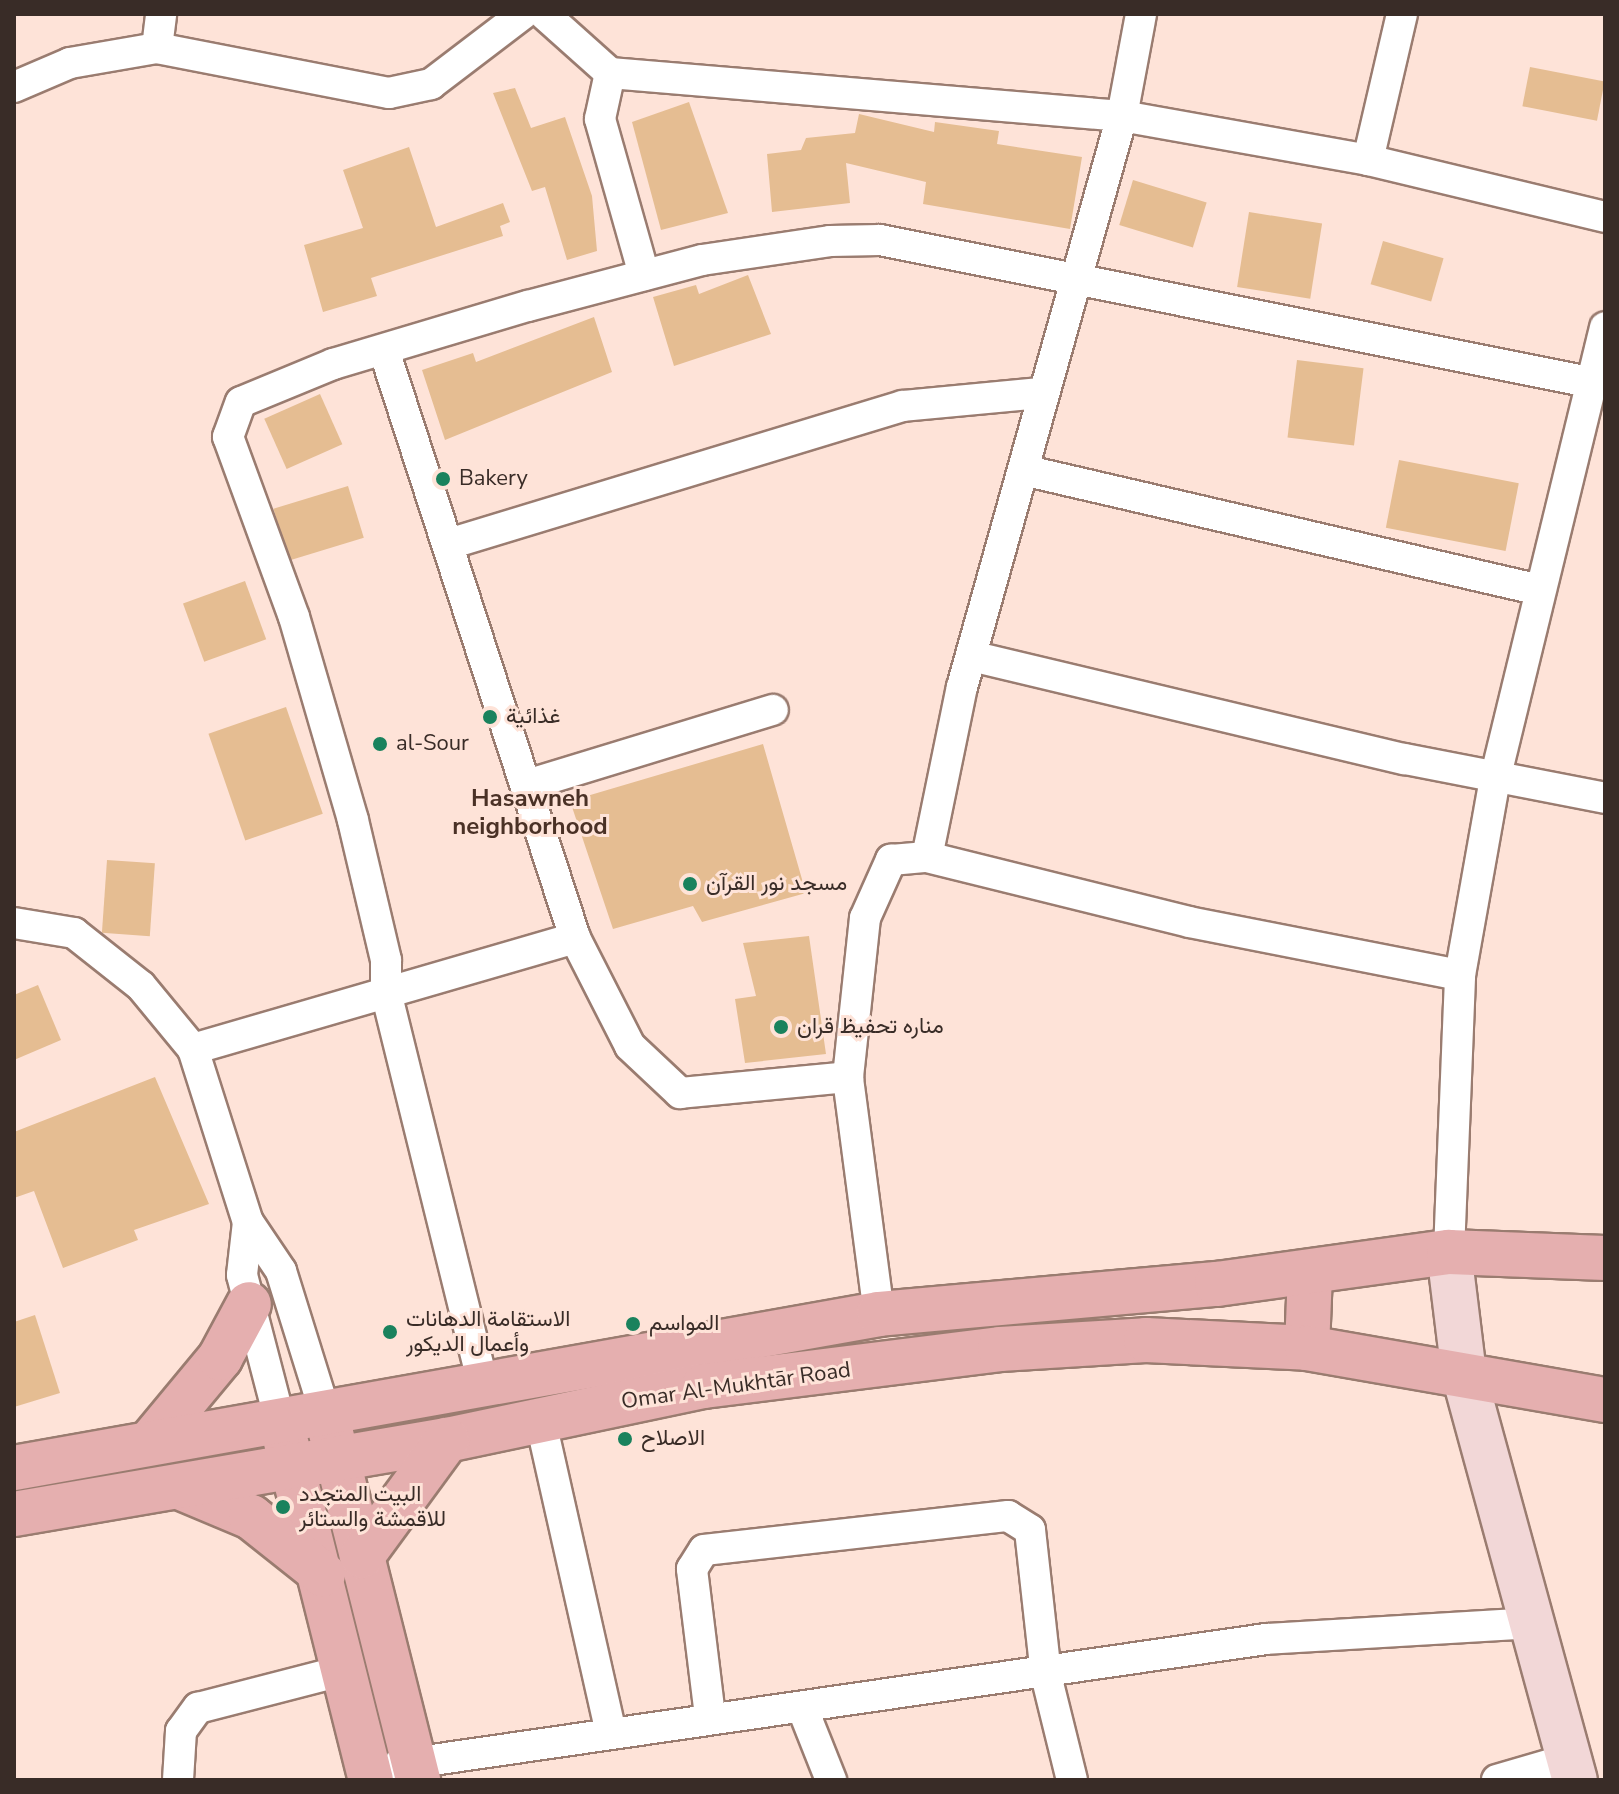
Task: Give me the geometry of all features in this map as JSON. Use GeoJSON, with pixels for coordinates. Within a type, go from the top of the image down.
{"type":"FeatureCollection","features":[{"type":"Feature","properties":{"kind":"main road","name":"Omar Al-Mukhtār Road"},"geometry":{"type":"LineString","coordinates":[[14,1468],[279,1417],[879,1314],[1310,1273],[1449,1252],[1605,1258]]}},
{"type":"Feature","properties":{"kind":"main road"},"geometry":{"type":"LineString","coordinates":[[1449,1252],[1464,1375],[1497,1475],[1532,1623],[1572,1770]]}},
{"type":"Feature","properties":{"kind":"main road"},"geometry":{"type":"LineString","coordinates":[[1307,1348],[1310,1273]]}},
{"type":"Feature","properties":{"kind":"main road"},"geometry":{"type":"LineString","coordinates":[[152,1440],[220,1358],[249,1304]]}},
{"type":"Feature","properties":{"kind":"main road","name":"Omar Al-Mukhtār Road"},"geometry":{"type":"LineString","coordinates":[[14,1514],[184,1489],[447,1440],[540,1418],[704,1386],[1000,1349],[1146,1340],[1307,1348],[1605,1400]]}},
{"type":"Feature","properties":{"kind":"main road"},"geometry":{"type":"LineString","coordinates":[[324,1409],[416,1771]]}},
{"type":"Feature","properties":{"kind":"main road"},"geometry":{"type":"LineString","coordinates":[[279,1417],[323,1574],[369,1774]]}},
{"type":"Feature","properties":{"kind":"main road"},"geometry":{"type":"LineString","coordinates":[[362,1556],[447,1440]]}},
{"type":"Feature","properties":{"kind":"main road"},"geometry":{"type":"LineString","coordinates":[[184,1489],[251,1517],[323,1574]]}},
{"type":"Feature","properties":{"kind":"street"},"geometry":{"type":"LineString","coordinates":[[157,48],[161,14]]}},
{"type":"Feature","properties":{"kind":"street"},"geometry":{"type":"LineString","coordinates":[[14,87],[70,63],[157,48],[389,93],[431,84],[523,14]]}},
{"type":"Feature","properties":{"kind":"street"},"geometry":{"type":"LineString","coordinates":[[544,14],[610,73],[1122,116],[1368,160],[1605,217]]}},
{"type":"Feature","properties":{"kind":"street"},"geometry":{"type":"LineString","coordinates":[[927,857],[971,656],[1023,470],[1041,393],[1122,116],[1141,14]]}},
{"type":"Feature","properties":{"kind":"street"},"geometry":{"type":"LineString","coordinates":[[1368,160],[1402,14]]}},
{"type":"Feature","properties":{"kind":"street"},"geometry":{"type":"LineString","coordinates":[[610,73],[600,119],[644,275]]}},
{"type":"Feature","properties":{"kind":"street"},"geometry":{"type":"LineString","coordinates":[[483,1384],[386,991],[386,960],[353,820],[294,617],[228,437],[231,417],[261,389],[644,275],[781,244],[880,240],[1589,382]]}},
{"type":"Feature","properties":{"kind":"street"},"geometry":{"type":"LineString","coordinates":[[1449,1252],[1460,975],[1495,779],[1589,382],[1605,327]]}},
{"type":"Feature","properties":{"kind":"street"},"geometry":{"type":"LineString","coordinates":[[384,350],[452,543],[575,938],[630,1046],[680,1093],[848,1077]]}},
{"type":"Feature","properties":{"kind":"street"},"geometry":{"type":"LineString","coordinates":[[452,543],[903,406],[1041,393]]}},
{"type":"Feature","properties":{"kind":"street"},"geometry":{"type":"LineString","coordinates":[[1023,470],[1540,590]]}},
{"type":"Feature","properties":{"kind":"street"},"geometry":{"type":"LineString","coordinates":[[971,656],[1495,779],[1605,798]]}},
{"type":"Feature","properties":{"kind":"street"},"geometry":{"type":"LineString","coordinates":[[527,785],[773,710]]}},
{"type":"Feature","properties":{"kind":"street"},"geometry":{"type":"LineString","coordinates":[[879,1314],[848,1077],[875,883],[891,860],[927,857],[1189,922],[1460,975]]}},
{"type":"Feature","properties":{"kind":"street"},"geometry":{"type":"LineString","coordinates":[[14,923],[74,933],[141,986],[193,1049],[248,1222],[281,1271],[324,1409]]}},
{"type":"Feature","properties":{"kind":"street"},"geometry":{"type":"LineString","coordinates":[[193,1049],[575,938]]}},
{"type":"Feature","properties":{"kind":"street"},"geometry":{"type":"LineString","coordinates":[[248,1222],[242,1275],[279,1417]]}},
{"type":"Feature","properties":{"kind":"street"},"geometry":{"type":"LineString","coordinates":[[540,1418],[611,1732]]}},
{"type":"Feature","properties":{"kind":"street"},"geometry":{"type":"LineString","coordinates":[[710,1716],[692,1569],[704,1550],[1008,1516],[1022,1520],[1030,1530],[1046,1675],[1072,1780]]}},
{"type":"Feature","properties":{"kind":"street"},"geometry":{"type":"LineString","coordinates":[[369,1774],[416,1771],[611,1732],[710,1716],[1046,1675],[1266,1639],[1532,1623]]}},
{"type":"Feature","properties":{"kind":"street"},"geometry":{"type":"LineString","coordinates":[[178,1780],[181,1731],[198,1708],[345,1670]]}},
{"type":"Feature","properties":{"kind":"street"},"geometry":{"type":"LineString","coordinates":[[802,1707],[831,1780]]}},
{"type":"Feature","properties":{"kind":"street"},"geometry":{"type":"LineString","coordinates":[[1497,1780],[1572,1770]]}},
{"type":"Feature","properties":{"kind":"building"},"geometry":{"type":"Polygon","coordinates":[[[1530,67],[1605,82],[1597,121],[1522,106],[1530,67]]]}},
{"type":"Feature","properties":{"kind":"building"},"geometry":{"type":"Polygon","coordinates":[[[515,88],[531,128],[565,117],[592,196],[597,251],[567,260],[545,187],[532,191],[493,93],[515,88]]]}},
{"type":"Feature","properties":{"kind":"building"},"geometry":{"type":"Polygon","coordinates":[[[689,102],[728,213],[661,230],[632,122],[689,102]]]}},
{"type":"Feature","properties":{"kind":"building"},"geometry":{"type":"Polygon","coordinates":[[[859,114],[934,132],[935,122],[999,131],[997,144],[1082,157],[1070,229],[923,204],[926,182],[846,163],[850,203],[772,212],[767,154],[801,150],[806,138],[855,133],[859,114]]]}},
{"type":"Feature","properties":{"kind":"building"},"geometry":{"type":"Polygon","coordinates":[[[409,147],[436,227],[503,203],[510,222],[500,226],[503,236],[371,278],[377,296],[323,312],[304,245],[363,228],[343,170],[409,147]]]}},
{"type":"Feature","properties":{"kind":"building"},"geometry":{"type":"Polygon","coordinates":[[[1133,180],[1207,203],[1193,247],[1119,225],[1133,180]]]}},
{"type":"Feature","properties":{"kind":"building"},"geometry":{"type":"Polygon","coordinates":[[[1249,212],[1322,224],[1310,299],[1237,287],[1249,212]]]}},
{"type":"Feature","properties":{"kind":"building"},"geometry":{"type":"Polygon","coordinates":[[[1383,241],[1444,258],[1431,302],[1371,284],[1383,241]]]}},
{"type":"Feature","properties":{"kind":"building"},"geometry":{"type":"Polygon","coordinates":[[[748,275],[771,334],[674,366],[653,297],[696,285],[699,294],[748,275]]]}},
{"type":"Feature","properties":{"kind":"building"},"geometry":{"type":"Polygon","coordinates":[[[594,317],[612,372],[445,440],[422,370],[473,353],[476,362],[594,317]]]}},
{"type":"Feature","properties":{"kind":"building"},"geometry":{"type":"Polygon","coordinates":[[[1297,360],[1364,368],[1354,446],[1287,437],[1297,360]]]}},
{"type":"Feature","properties":{"kind":"building"},"geometry":{"type":"Polygon","coordinates":[[[320,394],[342,444],[287,469],[264,419],[320,394]]]}},
{"type":"Feature","properties":{"kind":"building"},"geometry":{"type":"Polygon","coordinates":[[[1399,460],[1519,483],[1506,551],[1386,528],[1399,460]]]}},
{"type":"Feature","properties":{"kind":"building"},"geometry":{"type":"Polygon","coordinates":[[[348,486],[364,538],[289,560],[273,509],[348,486]]]}},
{"type":"Feature","properties":{"kind":"building"},"geometry":{"type":"Polygon","coordinates":[[[245,581],[266,639],[204,662],[183,604],[245,581]]]}},
{"type":"Feature","properties":{"kind":"building"},"geometry":{"type":"Polygon","coordinates":[[[286,707],[323,814],[245,841],[208,734],[286,707]]]}},
{"type":"Feature","properties":{"kind":"building"},"geometry":{"type":"Polygon","coordinates":[[[763,744],[806,893],[702,922],[693,906],[613,929],[570,801],[763,744]]]}},
{"type":"Feature","properties":{"kind":"building"},"geometry":{"type":"Polygon","coordinates":[[[107,860],[155,863],[150,936],[102,933],[107,860]]]}},
{"type":"Feature","properties":{"kind":"building","name":"مناره تحفيظ قران"},"geometry":{"type":"Polygon","coordinates":[[[809,936],[826,1054],[745,1063],[735,999],[756,996],[743,943],[809,936]]]}},
{"type":"Feature","properties":{"kind":"building"},"geometry":{"type":"Polygon","coordinates":[[[38,985],[61,1040],[14,1060],[14,995],[38,985]]]}},
{"type":"Feature","properties":{"kind":"building"},"geometry":{"type":"Polygon","coordinates":[[[155,1077],[209,1204],[134,1230],[138,1240],[63,1268],[34,1191],[14,1198],[14,1132],[155,1077]]]}},
{"type":"Feature","properties":{"kind":"building"},"geometry":{"type":"Polygon","coordinates":[[[35,1315],[60,1393],[14,1407],[14,1322],[35,1315]]]}},
{"type":"Feature","properties":{"kind":"place","name":"Bakery"},"geometry":{"type":"Point","coordinates":[443,479]}},
{"type":"Feature","properties":{"kind":"place","name":"غذائية"},"geometry":{"type":"Point","coordinates":[490,717]}},
{"type":"Feature","properties":{"kind":"place","name":"al-Sour"},"geometry":{"type":"Point","coordinates":[380,744]}},
{"type":"Feature","properties":{"kind":"place","name":"مسجد نور القرآن"},"geometry":{"type":"Point","coordinates":[690,884]}},
{"type":"Feature","properties":{"kind":"place","name":"مناره تحفيظ قران"},"geometry":{"type":"Point","coordinates":[781,1027]}},
{"type":"Feature","properties":{"kind":"place","name":"المواسم"},"geometry":{"type":"Point","coordinates":[633,1324]}},
{"type":"Feature","properties":{"kind":"place","name":"الاستقامة الدهانات وأعمال الديكور"},"geometry":{"type":"Point","coordinates":[390,1332]}},
{"type":"Feature","properties":{"kind":"place","name":"الاصلاح"},"geometry":{"type":"Point","coordinates":[625,1439]}},
{"type":"Feature","properties":{"kind":"place","name":"البيت المتجدد للاقمشة والستائر"},"geometry":{"type":"Point","coordinates":[283,1507]}},
{"type":"Feature","properties":{"kind":"district","name":"Hasawneh neighborhood"},"geometry":{"type":"Point","coordinates":[530,813]}}]}
